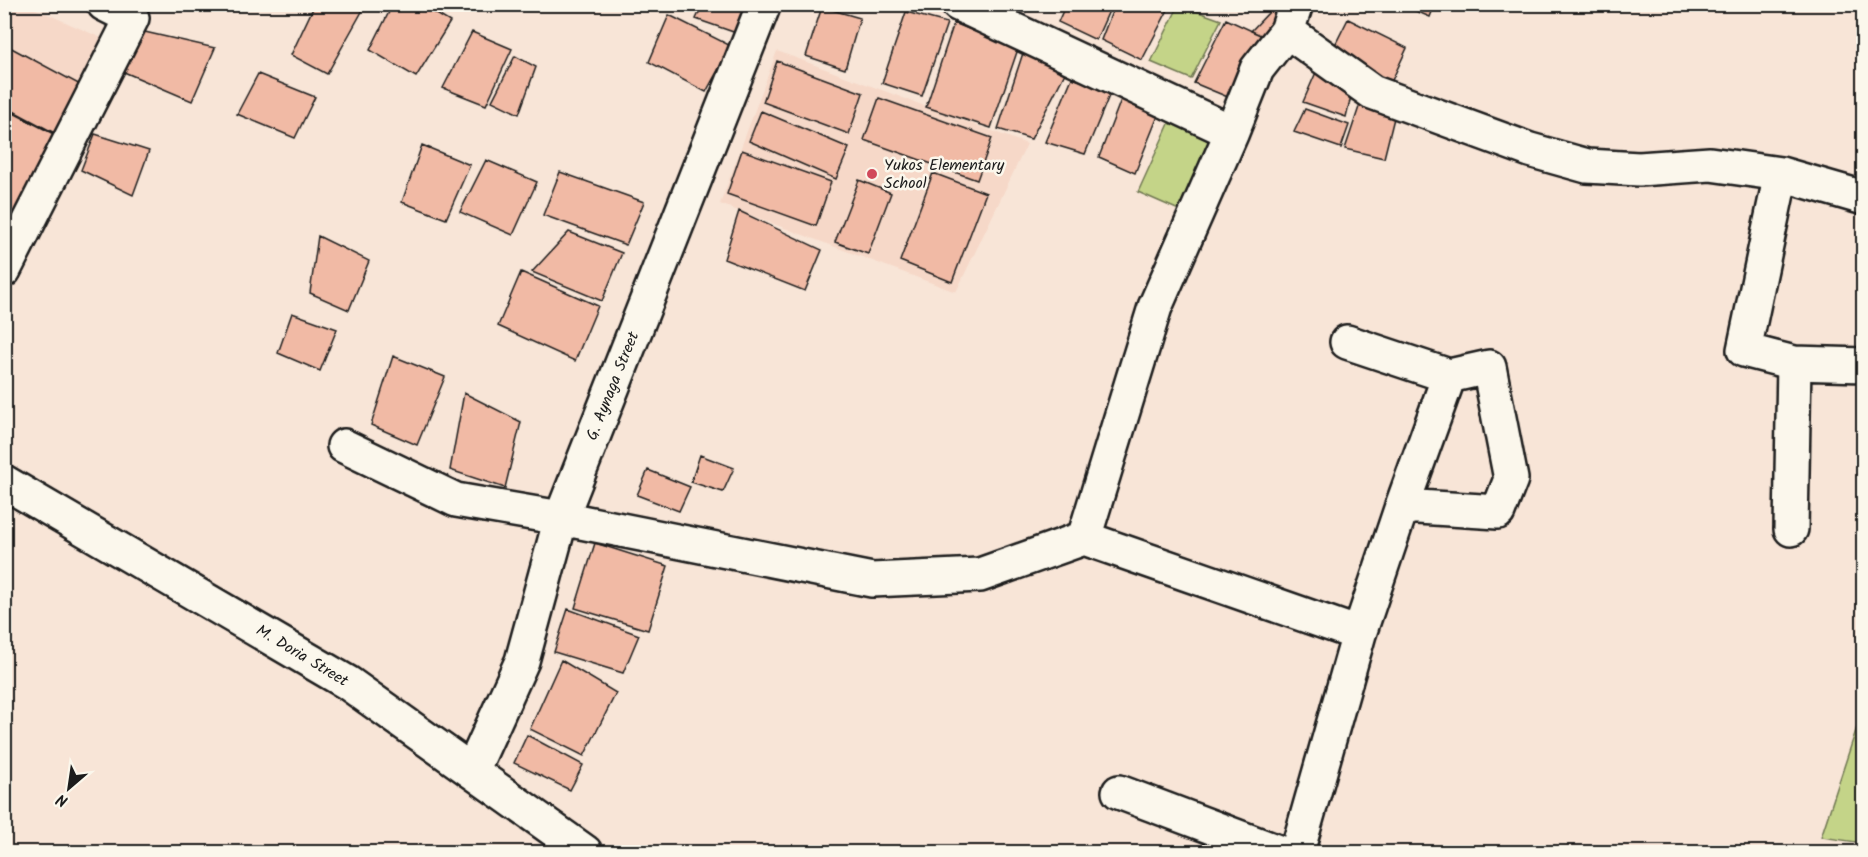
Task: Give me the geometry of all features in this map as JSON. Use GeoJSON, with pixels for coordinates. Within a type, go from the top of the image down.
{"type":"FeatureCollection","features":[{"type":"Feature","properties":{"kind":"street"},"geometry":{"type":"LineString","coordinates":[[4,270],[132,18],[104,4]]}},
{"type":"Feature","properties":{"kind":"street","name":"G. Aynaga Street"},"geometry":{"type":"LineString","coordinates":[[472,771],[522,661],[561,518],[764,4]]}},
{"type":"Feature","properties":{"kind":"street"},"geometry":{"type":"LineString","coordinates":[[958,4],[1232,132]]}},
{"type":"Feature","properties":{"kind":"street"},"geometry":{"type":"LineString","coordinates":[[1084,538],[1155,307],[1232,132],[1257,69],[1292,18],[1372,92],[1530,150],[1587,166],[1638,169],[1710,164],[1781,174],[1863,198]]}},
{"type":"Feature","properties":{"kind":"street"},"geometry":{"type":"LineString","coordinates":[[1781,174],[1744,350],[1794,363],[1863,366]]}},
{"type":"Feature","properties":{"kind":"street"},"geometry":{"type":"LineString","coordinates":[[1347,342],[1449,376],[1489,367],[1512,479],[1498,512],[1402,506]]}},
{"type":"Feature","properties":{"kind":"street"},"geometry":{"type":"LineString","coordinates":[[1791,529],[1794,363]]}},
{"type":"Feature","properties":{"kind":"street"},"geometry":{"type":"LineString","coordinates":[[1297,852],[1359,634],[1449,376]]}},
{"type":"Feature","properties":{"kind":"street"},"geometry":{"type":"LineString","coordinates":[[344,446],[456,500],[561,518],[872,580],[980,575],[1084,538],[1359,634]]}},
{"type":"Feature","properties":{"kind":"street","name":"M. Doria Street"},"geometry":{"type":"LineString","coordinates":[[4,482],[348,683],[585,852]]}},
{"type":"Feature","properties":{"kind":"street"},"geometry":{"type":"LineString","coordinates":[[1119,792],[1278,852]]}},
{"type":"Feature","properties":{"kind":"shaded area"},"geometry":{"type":"Polygon","coordinates":[[[5,5],[27,5],[106,40],[5,236],[5,5]]]}},
{"type":"Feature","properties":{"kind":"shaded area","name":"Yukos Elementary School"},"geometry":{"type":"Polygon","coordinates":[[[777,51],[1027,144],[956,292],[720,204],[777,51]]]}},
{"type":"Feature","properties":{"kind":"green space"},"geometry":{"type":"Polygon","coordinates":[[[1179,5],[1221,20],[1191,79],[1151,62],[1179,5]]]}},
{"type":"Feature","properties":{"kind":"green space"},"geometry":{"type":"Polygon","coordinates":[[[1173,115],[1222,140],[1188,214],[1138,192],[1173,115]]]}},
{"type":"Feature","properties":{"kind":"green space"},"geometry":{"type":"Polygon","coordinates":[[[1863,709],[1863,843],[1821,837],[1863,709]]]}},
{"type":"Feature","properties":{"kind":"building"},"geometry":{"type":"Polygon","coordinates":[[[315,4],[359,4],[364,8],[327,74],[291,55],[315,4]]]}},
{"type":"Feature","properties":{"kind":"building"},"geometry":{"type":"Polygon","coordinates":[[[393,4],[420,4],[450,22],[416,77],[370,50],[393,4]]]}},
{"type":"Feature","properties":{"kind":"building"},"geometry":{"type":"Polygon","coordinates":[[[703,4],[758,4],[745,36],[696,19],[703,4]]]}},
{"type":"Feature","properties":{"kind":"building"},"geometry":{"type":"Polygon","coordinates":[[[1066,4],[1112,4],[1096,40],[1058,22],[1066,4]]]}},
{"type":"Feature","properties":{"kind":"building"},"geometry":{"type":"Polygon","coordinates":[[[1115,4],[1171,4],[1142,60],[1101,40],[1115,4]]]}},
{"type":"Feature","properties":{"kind":"building"},"geometry":{"type":"Polygon","coordinates":[[[1399,4],[1435,4],[1430,17],[1399,4]]]}},
{"type":"Feature","properties":{"kind":"building"},"geometry":{"type":"Polygon","coordinates":[[[822,7],[860,18],[845,69],[806,56],[822,7]]]}},
{"type":"Feature","properties":{"kind":"building"},"geometry":{"type":"Polygon","coordinates":[[[1271,10],[1309,25],[1299,52],[1251,31],[1271,10]]]}},
{"type":"Feature","properties":{"kind":"building"},"geometry":{"type":"Polygon","coordinates":[[[906,12],[947,23],[922,96],[882,83],[906,12]]]}},
{"type":"Feature","properties":{"kind":"building"},"geometry":{"type":"Polygon","coordinates":[[[669,15],[731,46],[706,92],[649,62],[669,15]]]}},
{"type":"Feature","properties":{"kind":"building"},"geometry":{"type":"Polygon","coordinates":[[[1226,19],[1276,42],[1247,105],[1194,83],[1226,19]]]}},
{"type":"Feature","properties":{"kind":"building"},"geometry":{"type":"Polygon","coordinates":[[[1348,19],[1407,48],[1388,89],[1328,59],[1348,19]]]}},
{"type":"Feature","properties":{"kind":"building"},"geometry":{"type":"Polygon","coordinates":[[[954,23],[1018,49],[991,128],[926,107],[954,23]]]}},
{"type":"Feature","properties":{"kind":"building"},"geometry":{"type":"Polygon","coordinates":[[[136,30],[215,48],[192,101],[117,69],[136,30]]]}},
{"type":"Feature","properties":{"kind":"building"},"geometry":{"type":"Polygon","coordinates":[[[472,32],[512,49],[486,105],[443,88],[472,32]]]}},
{"type":"Feature","properties":{"kind":"building"},"geometry":{"type":"Polygon","coordinates":[[[4,44],[88,89],[62,137],[4,106],[4,44]]]}},
{"type":"Feature","properties":{"kind":"building"},"geometry":{"type":"Polygon","coordinates":[[[1023,53],[1065,73],[1031,139],[998,129],[1023,53]]]}},
{"type":"Feature","properties":{"kind":"building"},"geometry":{"type":"Polygon","coordinates":[[[515,56],[536,67],[519,114],[492,101],[515,56]]]}},
{"type":"Feature","properties":{"kind":"building"},"geometry":{"type":"Polygon","coordinates":[[[777,61],[863,93],[849,134],[763,102],[777,61]]]}},
{"type":"Feature","properties":{"kind":"building"},"geometry":{"type":"Polygon","coordinates":[[[1317,70],[1352,92],[1346,117],[1303,102],[1317,70]]]}},
{"type":"Feature","properties":{"kind":"building"},"geometry":{"type":"Polygon","coordinates":[[[258,74],[315,97],[295,138],[237,114],[258,74]]]}},
{"type":"Feature","properties":{"kind":"building"},"geometry":{"type":"Polygon","coordinates":[[[1072,78],[1111,91],[1085,154],[1045,142],[1072,78]]]}},
{"type":"Feature","properties":{"kind":"building"},"geometry":{"type":"Polygon","coordinates":[[[1122,97],[1160,111],[1135,173],[1099,157],[1122,97]]]}},
{"type":"Feature","properties":{"kind":"building"},"geometry":{"type":"Polygon","coordinates":[[[879,98],[992,138],[977,180],[864,140],[879,98]]]}},
{"type":"Feature","properties":{"kind":"building"},"geometry":{"type":"Polygon","coordinates":[[[1362,98],[1395,114],[1384,158],[1345,149],[1362,98]]]}},
{"type":"Feature","properties":{"kind":"building"},"geometry":{"type":"Polygon","coordinates":[[[4,108],[65,140],[4,252],[4,108]]]}},
{"type":"Feature","properties":{"kind":"building"},"geometry":{"type":"Polygon","coordinates":[[[1305,109],[1349,125],[1341,148],[1294,132],[1305,109]]]}},
{"type":"Feature","properties":{"kind":"building"},"geometry":{"type":"Polygon","coordinates":[[[761,111],[849,148],[836,179],[749,141],[761,111]]]}},
{"type":"Feature","properties":{"kind":"building"},"geometry":{"type":"Polygon","coordinates":[[[95,134],[149,151],[133,195],[81,170],[95,134]]]}},
{"type":"Feature","properties":{"kind":"building"},"geometry":{"type":"Polygon","coordinates":[[[422,145],[470,165],[446,219],[402,202],[422,145]]]}},
{"type":"Feature","properties":{"kind":"building"},"geometry":{"type":"Polygon","coordinates":[[[742,150],[831,182],[816,226],[727,194],[742,150]]]}},
{"type":"Feature","properties":{"kind":"building"},"geometry":{"type":"Polygon","coordinates":[[[486,160],[537,182],[513,235],[460,212],[486,160]]]}},
{"type":"Feature","properties":{"kind":"building"},"geometry":{"type":"Polygon","coordinates":[[[560,172],[644,202],[626,245],[543,215],[560,172]]]}},
{"type":"Feature","properties":{"kind":"building"},"geometry":{"type":"Polygon","coordinates":[[[933,173],[986,193],[952,282],[900,261],[933,173]]]}},
{"type":"Feature","properties":{"kind":"building"},"geometry":{"type":"Polygon","coordinates":[[[859,180],[891,193],[868,254],[835,242],[859,180]]]}},
{"type":"Feature","properties":{"kind":"building"},"geometry":{"type":"Polygon","coordinates":[[[739,211],[822,250],[805,291],[724,259],[739,211]]]}},
{"type":"Feature","properties":{"kind":"building"},"geometry":{"type":"Polygon","coordinates":[[[569,232],[622,253],[602,301],[532,272],[569,232]]]}},
{"type":"Feature","properties":{"kind":"building"},"geometry":{"type":"Polygon","coordinates":[[[318,236],[369,261],[349,310],[310,293],[318,236]]]}},
{"type":"Feature","properties":{"kind":"building"},"geometry":{"type":"Polygon","coordinates":[[[521,272],[598,306],[575,361],[498,326],[521,272]]]}},
{"type":"Feature","properties":{"kind":"building"},"geometry":{"type":"Polygon","coordinates":[[[292,313],[337,329],[320,371],[278,353],[292,313]]]}},
{"type":"Feature","properties":{"kind":"building"},"geometry":{"type":"Polygon","coordinates":[[[393,356],[445,377],[417,445],[371,425],[393,356]]]}},
{"type":"Feature","properties":{"kind":"building"},"geometry":{"type":"Polygon","coordinates":[[[464,393],[521,422],[505,488],[450,470],[464,393]]]}},
{"type":"Feature","properties":{"kind":"building"},"geometry":{"type":"Polygon","coordinates":[[[700,455],[734,468],[723,492],[691,482],[700,455]]]}},
{"type":"Feature","properties":{"kind":"building"},"geometry":{"type":"Polygon","coordinates":[[[648,470],[690,487],[679,511],[637,495],[648,470]]]}},
{"type":"Feature","properties":{"kind":"building"},"geometry":{"type":"Polygon","coordinates":[[[595,543],[668,566],[648,630],[575,608],[595,543]]]}},
{"type":"Feature","properties":{"kind":"building"},"geometry":{"type":"Polygon","coordinates":[[[568,609],[639,635],[623,673],[554,652],[568,609]]]}},
{"type":"Feature","properties":{"kind":"building"},"geometry":{"type":"Polygon","coordinates":[[[561,660],[616,693],[584,756],[530,729],[561,660]]]}},
{"type":"Feature","properties":{"kind":"building"},"geometry":{"type":"Polygon","coordinates":[[[527,735],[583,765],[570,790],[514,763],[527,735]]]}},
{"type":"Feature","properties":{"kind":"place","name":"Yukos Elementary School"},"geometry":{"type":"Point","coordinates":[872,174]}}]}
